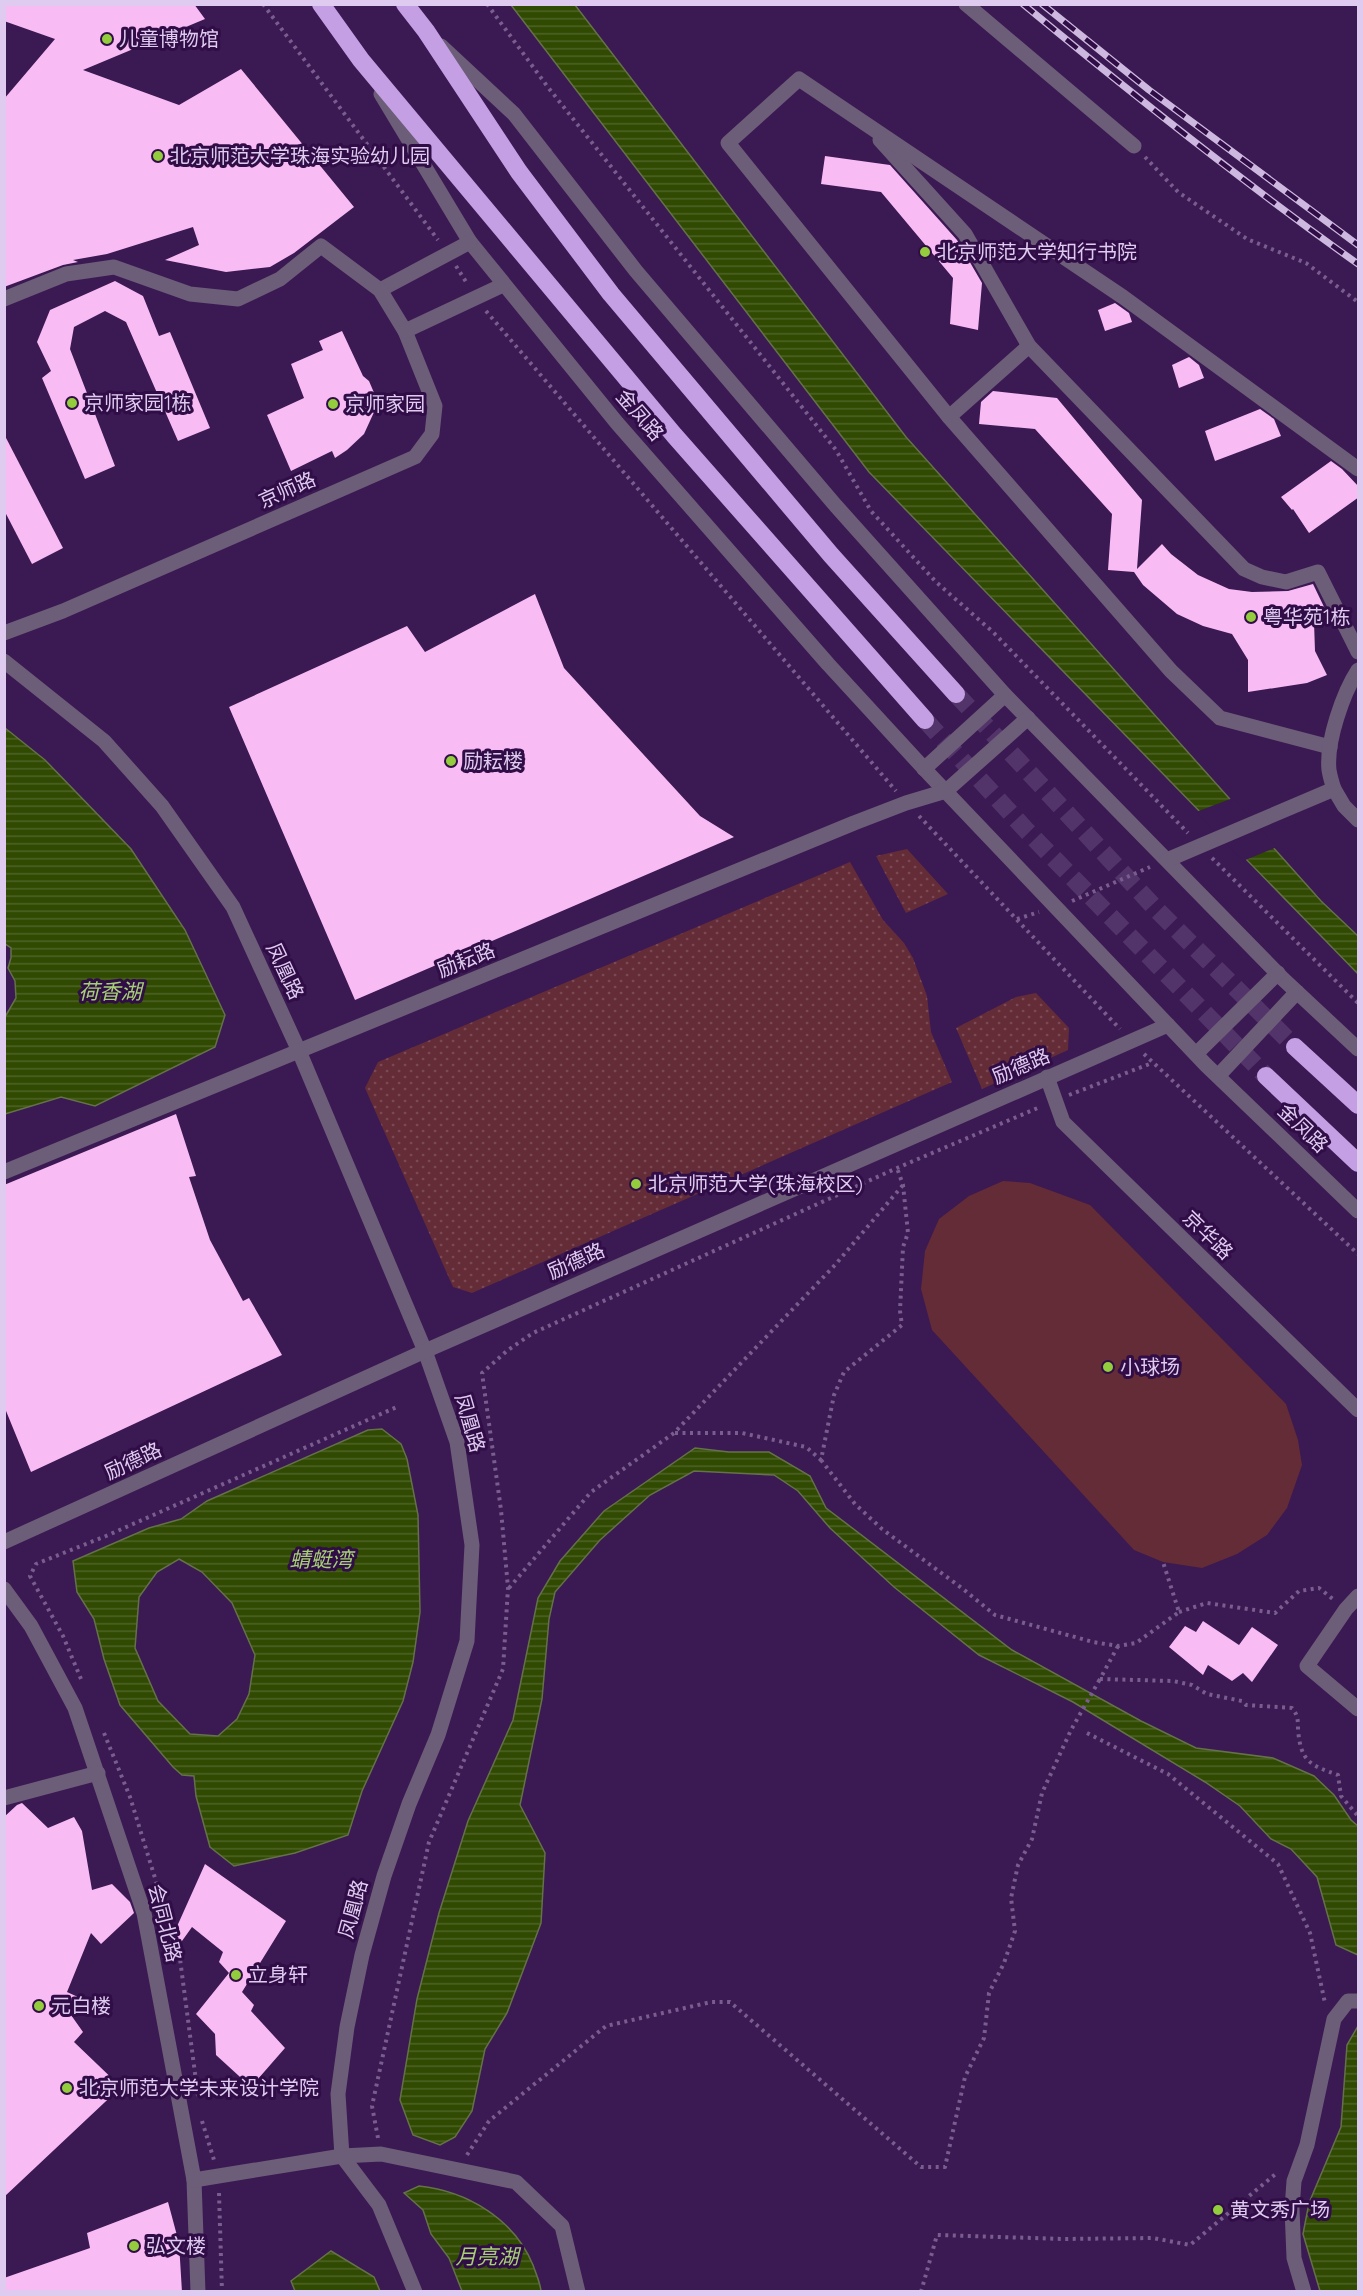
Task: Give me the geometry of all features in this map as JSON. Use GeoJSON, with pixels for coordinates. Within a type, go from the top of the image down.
{"type":"FeatureCollection","features":[{"type":"Feature","properties":{"kind":"highway","name":"金凤路"},"geometry":{"type":"LineString","coordinates":[[321,4],[362,60],[674,435],[925,720]]}},
{"type":"Feature","properties":{"kind":"highway"},"geometry":{"type":"LineString","coordinates":[[405,4],[426,31],[519,172],[611,294],[816,537],[956,694]]}},
{"type":"Feature","properties":{"kind":"highway"},"geometry":{"type":"LineString","coordinates":[[1295,1047],[1359,1105]]}},
{"type":"Feature","properties":{"kind":"highway","name":"金凤路"},"geometry":{"type":"LineString","coordinates":[[1266,1076],[1359,1163]]}},
{"type":"Feature","properties":{"kind":"street"},"geometry":{"type":"LineString","coordinates":[[966,4],[1134,146]]}},
{"type":"Feature","properties":{"kind":"street"},"geometry":{"type":"LineString","coordinates":[[426,31],[514,114],[636,270],[836,506],[1005,695],[1278,973],[1359,1049]]}},
{"type":"Feature","properties":{"kind":"street","name":"金凤路"},"geometry":{"type":"LineString","coordinates":[[362,60],[470,242],[617,423],[812,646],[924,769],[1196,1054],[1359,1211]]}},
{"type":"Feature","properties":{"kind":"street"},"geometry":{"type":"LineString","coordinates":[[1330,747],[1220,718],[1172,671],[949,417],[728,143],[799,79],[1123,297],[1359,469]]}},
{"type":"Feature","properties":{"kind":"street"},"geometry":{"type":"LineString","coordinates":[[864,122],[965,234],[1029,346],[1244,568],[1262,577],[1286,582],[1318,572],[1359,652]]}},
{"type":"Feature","properties":{"kind":"street"},"geometry":{"type":"LineString","coordinates":[[4,299],[66,274],[114,267],[190,294],[238,299],[280,279],[321,246],[380,290],[470,242]]}},
{"type":"Feature","properties":{"kind":"street"},"geometry":{"type":"LineString","coordinates":[[405,331],[503,285]]}},
{"type":"Feature","properties":{"kind":"street","name":"京师路"},"geometry":{"type":"LineString","coordinates":[[4,633],[63,611],[415,457],[432,434],[435,406],[405,331],[380,290]]}},
{"type":"Feature","properties":{"kind":"street"},"geometry":{"type":"LineString","coordinates":[[949,417],[1029,346]]}},
{"type":"Feature","properties":{"kind":"street","name":"凤凰路"},"geometry":{"type":"LineString","coordinates":[[4,660],[104,741],[162,806],[232,907],[299,1051],[425,1351],[457,1442],[472,1545],[467,1641],[438,1735],[409,1804],[384,1875],[362,1955],[347,2027],[338,2094],[342,2156]]}},
{"type":"Feature","properties":{"kind":"street"},"geometry":{"type":"LineString","coordinates":[[1359,670],[1348,687],[1330,747],[1329,770],[1334,789],[1344,806],[1359,820]]}},
{"type":"Feature","properties":{"kind":"street"},"geometry":{"type":"LineString","coordinates":[[924,769],[1005,695]]}},
{"type":"Feature","properties":{"kind":"street"},"geometry":{"type":"LineString","coordinates":[[946,791],[1028,718]]}},
{"type":"Feature","properties":{"kind":"street"},"geometry":{"type":"LineString","coordinates":[[1167,860],[1334,789]]}},
{"type":"Feature","properties":{"kind":"street","name":"励耘路"},"geometry":{"type":"LineString","coordinates":[[4,1172],[906,803],[946,791]]}},
{"type":"Feature","properties":{"kind":"street"},"geometry":{"type":"LineString","coordinates":[[1196,1054],[1278,973]]}},
{"type":"Feature","properties":{"kind":"street"},"geometry":{"type":"LineString","coordinates":[[1218,1076],[1297,992]]}},
{"type":"Feature","properties":{"kind":"street","name":"励德路"},"geometry":{"type":"LineString","coordinates":[[4,1542],[425,1351],[1168,1025]]}},
{"type":"Feature","properties":{"kind":"street","name":"京华路"},"geometry":{"type":"LineString","coordinates":[[1047,1077],[1063,1122],[1359,1410]]}},
{"type":"Feature","properties":{"kind":"street","name":"会同北路"},"geometry":{"type":"LineString","coordinates":[[4,1589],[31,1626],[75,1708],[144,1913],[194,2180],[198,2292]]}},
{"type":"Feature","properties":{"kind":"street"},"geometry":{"type":"LineString","coordinates":[[1359,1596],[1346,1609],[1307,1666],[1359,1709]]}},
{"type":"Feature","properties":{"kind":"street"},"geometry":{"type":"LineString","coordinates":[[4,1798],[98,1773]]}},
{"type":"Feature","properties":{"kind":"street"},"geometry":{"type":"LineString","coordinates":[[1304,2292],[1294,2258],[1292,2209],[1294,2181],[1307,2145],[1334,2019],[1348,2001],[1359,2001]]}},
{"type":"Feature","properties":{"kind":"street"},"geometry":{"type":"LineString","coordinates":[[194,2180],[342,2156],[381,2154],[459,2168],[516,2182],[562,2226],[578,2292]]}},
{"type":"Feature","properties":{"kind":"street"},"geometry":{"type":"LineString","coordinates":[[342,2156],[379,2205],[415,2292]]}},
{"type":"Feature","properties":{"kind":"path"},"geometry":{"type":"LineString","coordinates":[[263,4],[427,224]]}},
{"type":"Feature","properties":{"kind":"path"},"geometry":{"type":"LineString","coordinates":[[487,4],[547,86],[836,450],[871,511],[936,582],[993,632],[1359,1003]]}},
{"type":"Feature","properties":{"kind":"path"},"geometry":{"type":"LineString","coordinates":[[1134,146],[1178,192],[1247,239],[1306,263],[1359,302]]}},
{"type":"Feature","properties":{"kind":"path"},"geometry":{"type":"LineString","coordinates":[[484,308],[906,803],[1152,1063],[1359,1254]]}},
{"type":"Feature","properties":{"kind":"path"},"geometry":{"type":"LineString","coordinates":[[1017,919],[1056,907],[1167,860]]}},
{"type":"Feature","properties":{"kind":"path"},"geometry":{"type":"LineString","coordinates":[[381,2154],[372,2106],[429,1842],[503,1669],[508,1588],[501,1510],[482,1373],[508,1350],[533,1333],[897,1168],[1152,1063]]}},
{"type":"Feature","properties":{"kind":"path"},"geometry":{"type":"LineString","coordinates":[[821,1460],[834,1395],[844,1372],[902,1325],[900,1311],[903,1247],[908,1233],[903,1185],[890,1146]]}},
{"type":"Feature","properties":{"kind":"path"},"geometry":{"type":"LineString","coordinates":[[508,1588],[591,1492],[674,1433],[835,1265],[903,1185]]}},
{"type":"Feature","properties":{"kind":"path"},"geometry":{"type":"LineString","coordinates":[[85,1689],[63,1636],[30,1576],[36,1564],[106,1536],[399,1406]]}},
{"type":"Feature","properties":{"kind":"path"},"geometry":{"type":"LineString","coordinates":[[674,1433],[742,1433],[806,1447],[821,1460],[855,1504],[882,1528],[963,1588],[995,1615],[1093,1642],[1118,1646],[1136,1643],[1179,1612],[1207,1603],[1275,1613],[1299,1591],[1319,1588],[1346,1609]]}},
{"type":"Feature","properties":{"kind":"path"},"geometry":{"type":"LineString","coordinates":[[1163,1562],[1179,1612]]}},
{"type":"Feature","properties":{"kind":"path"},"geometry":{"type":"LineString","coordinates":[[459,2168],[489,2121],[606,2025],[711,2002],[730,2002],[921,2167],[945,2167],[965,2078],[984,2038],[989,1993],[1004,1963],[1015,1931],[1011,1898],[1018,1865],[1032,1839],[1042,1794],[1071,1730],[1118,1646]]}},
{"type":"Feature","properties":{"kind":"path"},"geometry":{"type":"LineString","coordinates":[[1100,1679],[1173,1681],[1192,1685],[1207,1694],[1242,1701],[1246,1705],[1292,1708],[1297,1714],[1299,1744],[1303,1752],[1310,1763],[1338,1775],[1341,1796],[1359,1816]]}},
{"type":"Feature","properties":{"kind":"path"},"geometry":{"type":"LineString","coordinates":[[103,1732],[130,1797],[180,1959],[198,2101]]}},
{"type":"Feature","properties":{"kind":"path"},"geometry":{"type":"LineString","coordinates":[[1088,1733],[1168,1774],[1278,1864],[1310,1933],[1326,2010]]}},
{"type":"Feature","properties":{"kind":"path"},"geometry":{"type":"LineString","coordinates":[[200,2113],[219,2176],[222,2292]]}},
{"type":"Feature","properties":{"kind":"path"},"geometry":{"type":"LineString","coordinates":[[921,2292],[937,2235],[1064,2239],[1153,2238],[1190,2245],[1281,2170]]}},
{"type":"Feature","properties":{"kind":"shaded area"},"geometry":{"type":"Polygon","coordinates":[[[907,849],[948,894],[906,913],[876,856],[907,849]]]}},
{"type":"Feature","properties":{"kind":"shaded area"},"geometry":{"type":"Polygon","coordinates":[[[850,862],[883,920],[904,943],[913,958],[927,996],[931,1032],[952,1082],[472,1293],[453,1287],[365,1088],[378,1062],[850,862]]]}},
{"type":"Feature","properties":{"kind":"shaded area"},"geometry":{"type":"Polygon","coordinates":[[[1036,993],[1069,1028],[1068,1050],[982,1089],[956,1028],[1016,997],[1036,993]]]}},
{"type":"Feature","properties":{"kind":"shaded area","name":"小球场"},"geometry":{"type":"Polygon","coordinates":[[[1003,1181],[1030,1183],[1090,1205],[1286,1404],[1298,1440],[1302,1465],[1287,1508],[1267,1535],[1237,1554],[1202,1568],[1163,1562],[1134,1550],[932,1330],[921,1289],[925,1251],[939,1219],[969,1196],[1003,1181]]]}},
{"type":"Feature","properties":{"kind":"water"},"geometry":{"type":"Polygon","coordinates":[[[511,5],[575,5],[906,437],[1321,901],[1358,936],[1358,974],[869,472],[511,5]]]}},
{"type":"Feature","properties":{"kind":"water","name":"荷香湖"},"geometry":{"type":"Polygon","coordinates":[[[5,728],[45,760],[131,849],[185,930],[225,1015],[215,1047],[95,1106],[61,1097],[5,1114],[5,1017],[16,998],[15,981],[8,968],[11,948],[4,943],[5,728]]]}},
{"type":"Feature","properties":{"kind":"water","name":"蜻蜓湾"},"geometry":{"type":"Polygon","coordinates":[[[382,1429],[401,1444],[407,1459],[418,1515],[420,1612],[413,1662],[403,1701],[362,1791],[348,1835],[295,1853],[234,1866],[210,1847],[196,1796],[194,1776],[182,1775],[173,1767],[120,1705],[104,1659],[94,1619],[77,1592],[73,1561],[149,1528],[181,1519],[207,1501],[368,1430],[382,1429]],[[179,1559],[157,1572],[139,1597],[135,1648],[158,1701],[190,1734],[218,1736],[237,1719],[249,1694],[255,1655],[232,1603],[202,1572],[179,1559]]]}},
{"type":"Feature","properties":{"kind":"water"},"geometry":{"type":"Polygon","coordinates":[[[695,1448],[729,1452],[769,1452],[810,1476],[826,1508],[1012,1650],[1141,1721],[1196,1748],[1273,1758],[1314,1776],[1334,1795],[1351,1820],[1358,1826],[1358,1955],[1336,1945],[1317,1877],[1291,1849],[1271,1839],[1240,1806],[1205,1782],[1073,1702],[979,1655],[894,1587],[830,1528],[798,1491],[774,1475],[694,1471],[650,1495],[600,1540],[555,1592],[549,1619],[542,1699],[520,1805],[545,1853],[541,1923],[507,2013],[485,2049],[472,2111],[455,2137],[440,2145],[413,2135],[400,2100],[417,1999],[439,1913],[468,1821],[513,1720],[538,1598],[560,1561],[604,1511],[695,1448]]]}},
{"type":"Feature","properties":{"kind":"water"},"geometry":{"type":"Polygon","coordinates":[[[1358,2026],[1358,2291],[1320,2291],[1303,2234],[1309,2203],[1341,2127],[1347,2045],[1358,2026]]]}},
{"type":"Feature","properties":{"kind":"water","name":"月亮湖"},"geometry":{"type":"Polygon","coordinates":[[[419,2186],[437,2189],[471,2201],[501,2221],[525,2249],[541,2291],[462,2291],[449,2258],[431,2234],[423,2210],[404,2193],[419,2186]]]}},
{"type":"Feature","properties":{"kind":"water"},"geometry":{"type":"Polygon","coordinates":[[[331,2251],[374,2277],[380,2291],[295,2291],[291,2281],[331,2251]]]}},
{"type":"Feature","properties":{"kind":"pier"},"geometry":{"type":"Polygon","coordinates":[[[1233,798],[1277,847],[1243,861],[1196,812],[1233,798]]]}},
{"type":"Feature","properties":{"kind":"building","name":"北京师范大学珠海实验幼儿园"},"geometry":{"type":"Polygon","coordinates":[[[4,4],[194,4],[205,19],[83,70],[179,105],[241,69],[354,207],[294,253],[270,267],[226,272],[165,260],[199,245],[193,227],[107,254],[73,260],[78,262],[63,265],[4,287],[4,99],[55,39],[4,21],[4,4]]]}},
{"type":"Feature","properties":{"kind":"building"},"geometry":{"type":"Polygon","coordinates":[[[825,156],[890,165],[957,240],[982,283],[978,330],[950,324],[953,278],[881,192],[821,184],[825,156]]]}},
{"type":"Feature","properties":{"kind":"building","name":"京师家园1栋"},"geometry":{"type":"Polygon","coordinates":[[[115,281],[143,296],[159,336],[170,332],[210,428],[178,441],[126,322],[105,311],[74,327],[70,349],[115,466],[85,479],[42,378],[51,371],[37,342],[50,310],[115,281]]]}},
{"type":"Feature","properties":{"kind":"building"},"geometry":{"type":"Polygon","coordinates":[[[1115,303],[1129,313],[1132,322],[1105,331],[1098,310],[1115,303]]]}},
{"type":"Feature","properties":{"kind":"building","name":"京师家园"},"geometry":{"type":"Polygon","coordinates":[[[342,331],[363,376],[369,381],[375,395],[375,410],[364,434],[347,450],[335,458],[332,451],[291,471],[267,415],[304,398],[291,364],[323,350],[319,341],[342,331]]]}},
{"type":"Feature","properties":{"kind":"building"},"geometry":{"type":"Polygon","coordinates":[[[1189,357],[1199,365],[1204,378],[1179,388],[1172,365],[1189,357]]]}},
{"type":"Feature","properties":{"kind":"building"},"geometry":{"type":"Polygon","coordinates":[[[993,391],[1057,398],[1142,500],[1137,569],[1162,544],[1198,575],[1229,589],[1252,592],[1288,591],[1313,584],[1326,611],[1314,622],[1315,651],[1327,675],[1307,683],[1248,692],[1248,660],[1232,634],[1203,626],[1177,614],[1143,585],[1134,572],[1108,570],[1112,514],[1035,429],[979,424],[981,402],[993,391]]]}},
{"type":"Feature","properties":{"kind":"building"},"geometry":{"type":"Polygon","coordinates":[[[1260,409],[1274,419],[1281,436],[1215,461],[1205,431],[1260,409]]]}},
{"type":"Feature","properties":{"kind":"building"},"geometry":{"type":"Polygon","coordinates":[[[4,434],[63,548],[32,564],[4,510],[4,434]]]}},
{"type":"Feature","properties":{"kind":"building"},"geometry":{"type":"Polygon","coordinates":[[[1331,461],[1359,487],[1359,497],[1309,533],[1293,509],[1281,497],[1331,461]]]}},
{"type":"Feature","properties":{"kind":"building","name":"励耘楼"},"geometry":{"type":"Polygon","coordinates":[[[535,594],[564,668],[700,816],[734,837],[355,1000],[229,707],[407,626],[425,652],[535,594]]]}},
{"type":"Feature","properties":{"kind":"building"},"geometry":{"type":"Polygon","coordinates":[[[176,1114],[196,1176],[189,1177],[210,1240],[243,1301],[249,1298],[282,1355],[31,1472],[4,1406],[4,1185],[176,1114]]]}},
{"type":"Feature","properties":{"kind":"building"},"geometry":{"type":"Polygon","coordinates":[[[1203,1621],[1239,1645],[1252,1627],[1278,1645],[1252,1682],[1243,1673],[1232,1681],[1208,1665],[1203,1675],[1169,1647],[1185,1626],[1196,1632],[1203,1621]]]}},
{"type":"Feature","properties":{"kind":"building","name":"元白楼"},"geometry":{"type":"Polygon","coordinates":[[[22,1803],[48,1828],[74,1817],[82,1831],[92,1890],[112,1884],[130,1902],[134,1913],[101,1944],[91,1933],[67,1992],[78,1997],[71,2015],[83,2032],[74,2042],[121,2087],[4,2197],[4,1817],[22,1803]]]}},
{"type":"Feature","properties":{"kind":"building","name":"立身轩"},"geometry":{"type":"Polygon","coordinates":[[[205,1864],[286,1921],[242,1992],[254,2005],[251,2011],[285,2048],[251,2087],[216,2055],[215,2034],[196,2014],[229,1973],[219,1962],[223,1952],[192,1927],[172,1955],[166,1951],[205,1864]]]}},
{"type":"Feature","properties":{"kind":"building","name":"弘文楼"},"geometry":{"type":"Polygon","coordinates":[[[168,2202],[179,2243],[182,2292],[4,2292],[4,2278],[90,2248],[87,2233],[168,2202]]]}},
{"type":"Feature","properties":{"kind":"tunnel"},"geometry":{"type":"LineString","coordinates":[[956,694],[1157,910],[1295,1047]]}},
{"type":"Feature","properties":{"kind":"tunnel"},"geometry":{"type":"LineString","coordinates":[[925,720],[1027,831],[1266,1076]]}},
{"type":"Feature","properties":{"kind":"railway"},"geometry":{"type":"LineString","coordinates":[[1023,4],[1188,137],[1358,264]]}},
{"type":"Feature","properties":{"kind":"railway"},"geometry":{"type":"LineString","coordinates":[[1042,4],[1149,90],[1358,245]]}},
{"type":"Feature","properties":{"kind":"place","name":"儿童博物馆"},"geometry":{"type":"Point","coordinates":[107,39]}},
{"type":"Feature","properties":{"kind":"place","name":"北京师范大学珠海实验幼儿园"},"geometry":{"type":"Point","coordinates":[158,156]}},
{"type":"Feature","properties":{"kind":"place","name":"北京师范大学知行书院"},"geometry":{"type":"Point","coordinates":[925,252]}},
{"type":"Feature","properties":{"kind":"place","name":"京师家园1栋"},"geometry":{"type":"Point","coordinates":[72,403]}},
{"type":"Feature","properties":{"kind":"place","name":"京师家园"},"geometry":{"type":"Point","coordinates":[333,404]}},
{"type":"Feature","properties":{"kind":"place","name":"粤华苑1栋"},"geometry":{"type":"Point","coordinates":[1251,617]}},
{"type":"Feature","properties":{"kind":"place","name":"励耘楼"},"geometry":{"type":"Point","coordinates":[451,761]}},
{"type":"Feature","properties":{"kind":"place","name":"北京师范大学(珠海校区)"},"geometry":{"type":"Point","coordinates":[636,1184]}},
{"type":"Feature","properties":{"kind":"place","name":"小球场"},"geometry":{"type":"Point","coordinates":[1108,1367]}},
{"type":"Feature","properties":{"kind":"place","name":"立身轩"},"geometry":{"type":"Point","coordinates":[236,1975]}},
{"type":"Feature","properties":{"kind":"place","name":"元白楼"},"geometry":{"type":"Point","coordinates":[39,2006]}},
{"type":"Feature","properties":{"kind":"place","name":"北京师范大学未来设计学院"},"geometry":{"type":"Point","coordinates":[67,2088]}},
{"type":"Feature","properties":{"kind":"place","name":"黄文秀广场"},"geometry":{"type":"Point","coordinates":[1218,2210]}},
{"type":"Feature","properties":{"kind":"place","name":"弘文楼"},"geometry":{"type":"Point","coordinates":[134,2246]}}]}
